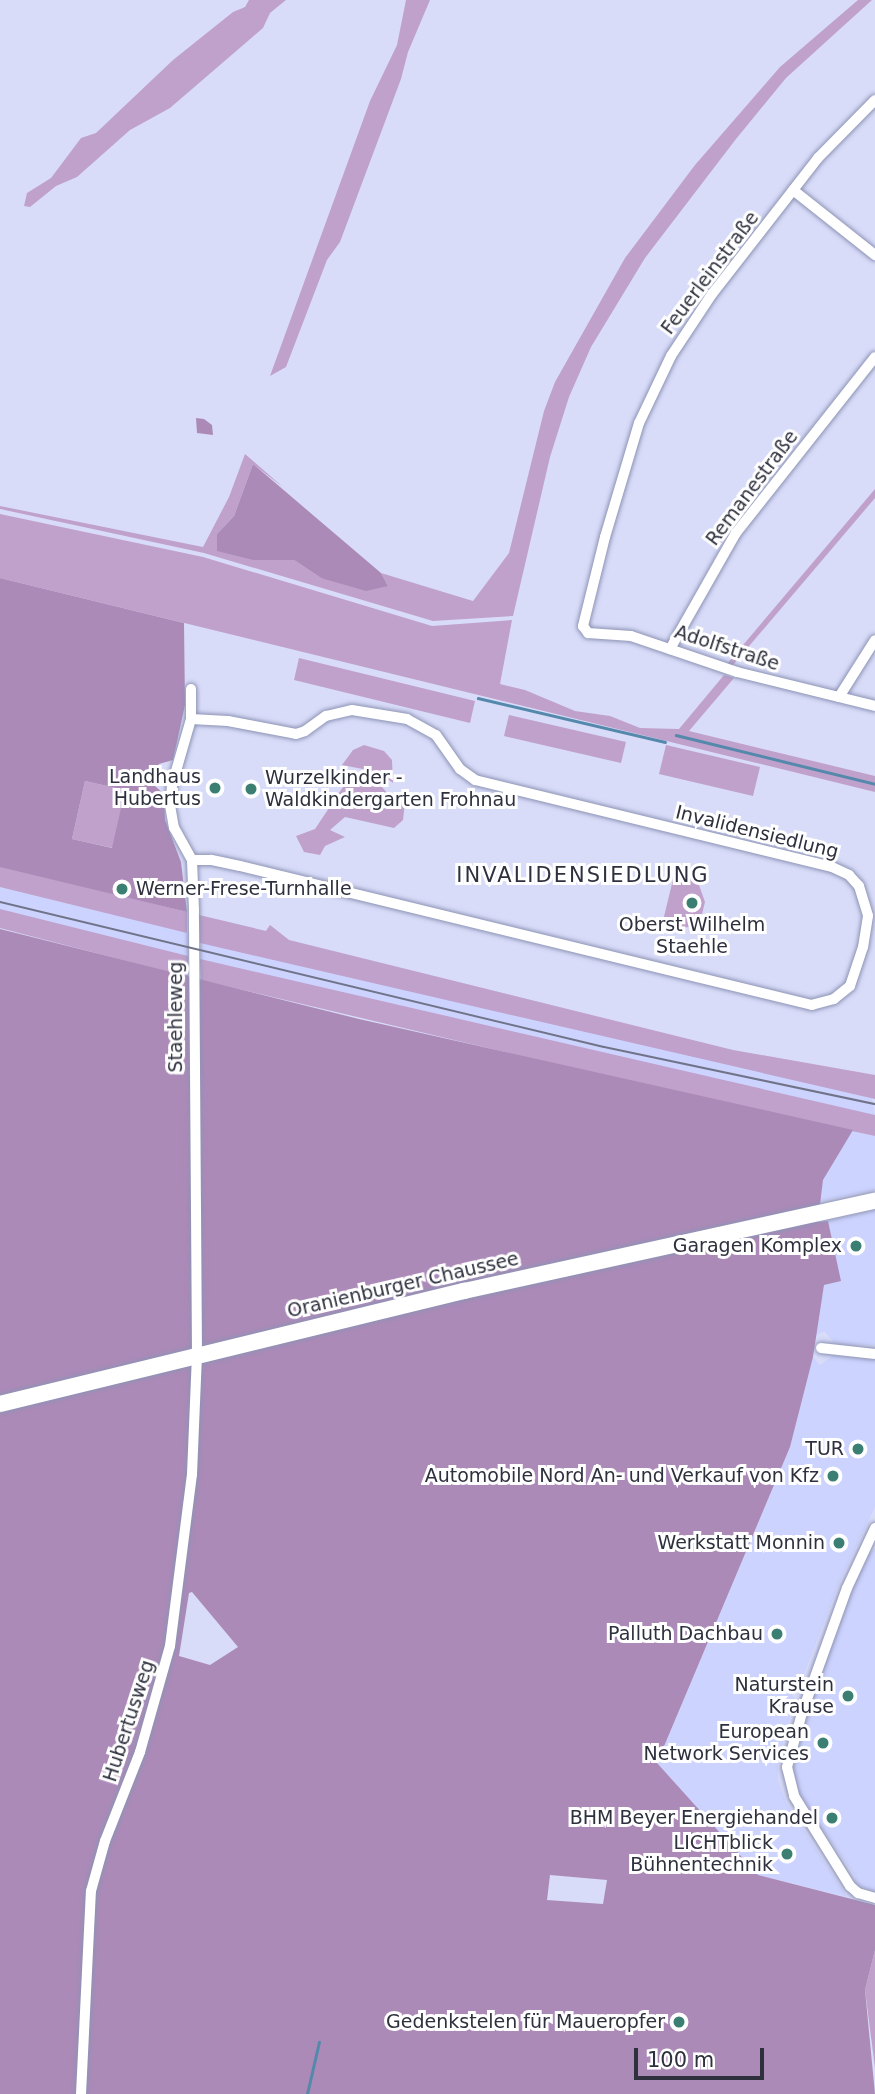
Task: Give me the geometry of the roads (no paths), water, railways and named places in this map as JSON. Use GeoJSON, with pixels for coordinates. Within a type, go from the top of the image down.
{"type":"FeatureCollection","features":[{"type":"Feature","properties":{"kind":"main road","name":"Oranienburger Chaussee"},"geometry":{"type":"LineString","coordinates":[[0,1404],[197,1354],[875,1200]]}},
{"type":"Feature","properties":{"kind":"street","name":"Feuerleinstraße"},"geometry":{"type":"LineString","coordinates":[[585,614],[639,423],[665,368],[708,300],[818,158],[875,100]]}},
{"type":"Feature","properties":{"kind":"street"},"geometry":{"type":"LineString","coordinates":[[793,190],[875,255]]}},
{"type":"Feature","properties":{"kind":"street","name":"Remanestraße"},"geometry":{"type":"LineString","coordinates":[[670,649],[736,533],[875,357]]}},
{"type":"Feature","properties":{"kind":"street","name":"Adolfstraße"},"geometry":{"type":"LineString","coordinates":[[585,614],[583,626],[588,633],[631,636],[737,673],[875,706]]}},
{"type":"Feature","properties":{"kind":"street"},"geometry":{"type":"LineString","coordinates":[[839,698],[875,640]]}},
{"type":"Feature","properties":{"kind":"street","name":"Staehleweg"},"geometry":{"type":"LineString","coordinates":[[191,689],[191,719],[172,783],[170,805],[174,828],[192,860],[197,1354]]}},
{"type":"Feature","properties":{"kind":"street","name":"Invalidensiedlung"},"geometry":{"type":"LineString","coordinates":[[191,719],[228,721],[296,734],[326,716],[352,709],[407,719],[429,729],[445,745],[460,769],[475,780],[832,867],[849,875],[859,886],[868,916],[861,954],[850,986],[834,999],[812,1005],[240,866],[192,860]]}},
{"type":"Feature","properties":{"kind":"street"},"geometry":{"type":"LineString","coordinates":[[821,1348],[875,1354]]}},
{"type":"Feature","properties":{"kind":"street","name":"Hubertusweg"},"geometry":{"type":"LineString","coordinates":[[81,2094],[91,1891],[105,1841],[140,1752],[170,1646],[192,1474],[197,1354]]}},
{"type":"Feature","properties":{"kind":"street"},"geometry":{"type":"LineString","coordinates":[[875,1528],[847,1588],[802,1713],[787,1767],[794,1796],[850,1886],[858,1893],[875,1898]]}},
{"type":"Feature","properties":{"kind":"waterway"},"geometry":{"type":"LineString","coordinates":[[478,698],[665,742]]}},
{"type":"Feature","properties":{"kind":"waterway"},"geometry":{"type":"LineString","coordinates":[[676,735],[875,784]]}},
{"type":"Feature","properties":{"kind":"waterway"},"geometry":{"type":"LineString","coordinates":[[307,2094],[319,2042]]}},
{"type":"Feature","properties":{"kind":"tram line"},"geometry":{"type":"LineString","coordinates":[[0,902],[604,1047],[875,1104]]}},
{"type":"Feature","properties":{"kind":"place","name":"Landhaus Hubertus"},"geometry":{"type":"Point","coordinates":[215,788]}},
{"type":"Feature","properties":{"kind":"place","name":"Wurzelkinder - Waldkindergarten Frohnau"},"geometry":{"type":"Point","coordinates":[251,789]}},
{"type":"Feature","properties":{"kind":"place","name":"Werner-Frese-Turnhalle"},"geometry":{"type":"Point","coordinates":[122,889]}},
{"type":"Feature","properties":{"kind":"place","name":"Oberst Wilhelm Staehle"},"geometry":{"type":"Point","coordinates":[692,903]}},
{"type":"Feature","properties":{"kind":"place","name":"Garagen Komplex"},"geometry":{"type":"Point","coordinates":[856,1246]}},
{"type":"Feature","properties":{"kind":"place","name":"TUR"},"geometry":{"type":"Point","coordinates":[858,1449]}},
{"type":"Feature","properties":{"kind":"place","name":"Automobile Nord An- und Verkauf von Kfz"},"geometry":{"type":"Point","coordinates":[833,1476]}},
{"type":"Feature","properties":{"kind":"place","name":"Werkstatt Monnin"},"geometry":{"type":"Point","coordinates":[839,1543]}},
{"type":"Feature","properties":{"kind":"place","name":"Palluth Dachbau"},"geometry":{"type":"Point","coordinates":[777,1634]}},
{"type":"Feature","properties":{"kind":"place","name":"Naturstein Krause"},"geometry":{"type":"Point","coordinates":[848,1696]}},
{"type":"Feature","properties":{"kind":"place","name":"European Network Services"},"geometry":{"type":"Point","coordinates":[823,1743]}},
{"type":"Feature","properties":{"kind":"place","name":"BHM Beyer Energiehandel"},"geometry":{"type":"Point","coordinates":[832,1818]}},
{"type":"Feature","properties":{"kind":"place","name":"LICHTblick Bühnentechnik"},"geometry":{"type":"Point","coordinates":[787,1854]}},
{"type":"Feature","properties":{"kind":"place","name":"Gedenkstelen für Maueropfer"},"geometry":{"type":"Point","coordinates":[679,2022]}},
{"type":"Feature","properties":{"kind":"district","name":"INVALIDENSIEDLUNG"},"geometry":{"type":"Point","coordinates":[583,875]}}]}
